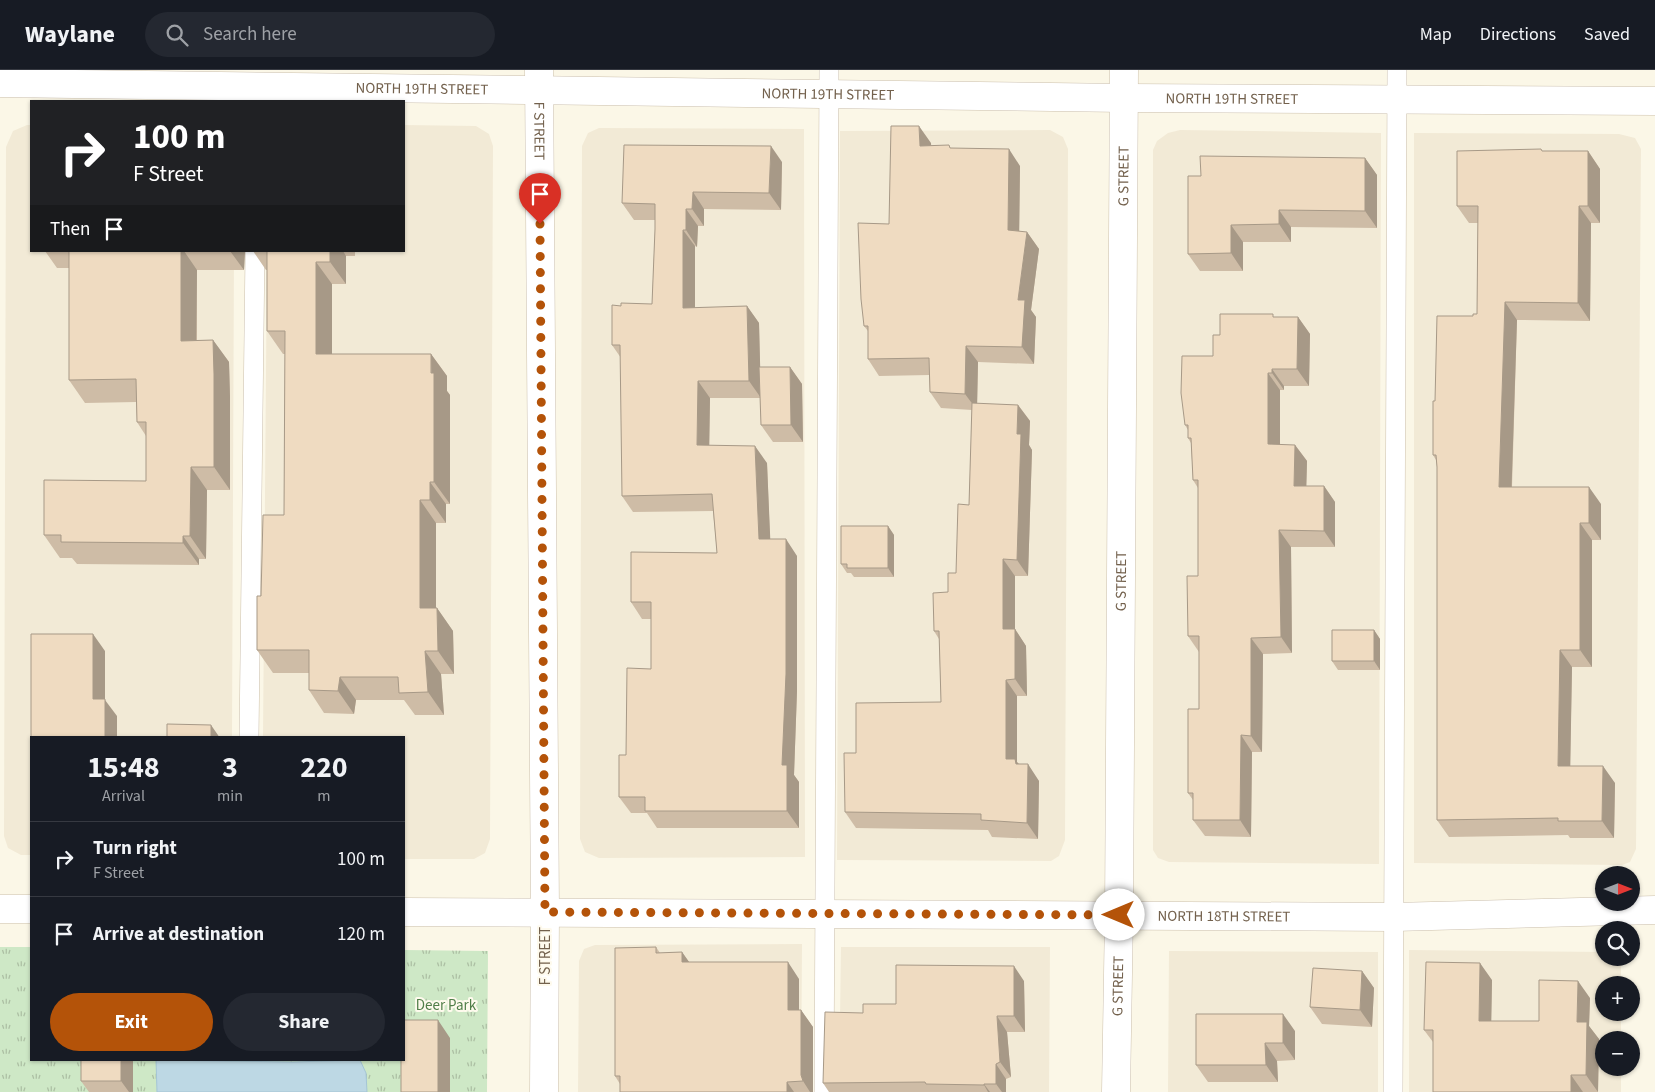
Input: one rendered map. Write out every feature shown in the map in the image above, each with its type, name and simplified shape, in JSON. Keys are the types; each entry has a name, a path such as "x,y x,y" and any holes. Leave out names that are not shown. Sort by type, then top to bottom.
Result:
{"street":[{"name":"G STREET","path":"1116,1092 1119,915 1124,70"},
{"name":"NORTH 19TH STREET","path":"0,83 257,93 538,80 829,82 1124,98 1655,101"},
{"name":"F STREET","path":"538,80 545,912 544,1092"},
{"path":"0,909 30,909"},
{"name":"NORTH 18TH STREET","path":"405,912 1394,917 1655,910"}],"lane":[{"path":"1393,1092 1397,70"},
{"path":"824,1092 829,82"},
{"path":"249,736 255,252"}],"shaded area":[{"path":"30,125 30,252 234,252 232,736 30,736 30,855 21,855 8,848 4,836 6,147 13,131"},
{"path":"405,125 476,126 489,134 493,146 490,839 485,853 474,859 405,859 405,736 263,736 267,252 405,252"},
{"path":"599,128 804,129 805,857 599,858 585,852 580,839 582,146 588,133"},
{"path":"1050,130 1063,137 1068,149 1065,840 1059,856 1051,861 837,860 840,131"},
{"path":"1180,130 1381,133 1379,864 1169,862 1158,858 1153,850 1153,150 1157,141 1168,133"},
{"path":"1414,133 1619,134 1635,138 1641,149 1636,849 1630,862 1622,865 1414,863"},
{"path":"802,944 801,1092 578,1092 579,961 584,949 595,945"},
{"path":"841,947 1050,947 1049,1092 839,1092"},
{"path":"1409,950 1595,952 1595,966 1621,966 1621,976 1595,976 1595,1021 1621,1021 1621,1031 1595,1031 1595,1076 1621,1076 1621,1092 1409,1092"},
{"path":"1169,951 1378,952 1378,1092 1168,1092"}],"green space":[{"name":"Deer Park","path":"0,947 30,947 30,1061 405,1061 405,950 488,951 487,1092 0,1092"}],"water":[{"path":"156,1061 360,1061 366,1073 367,1092 157,1092"}],"building":[{"path":"891,126 919,126 920,146 949,145 950,148 1009,149 1008,230 1027,232 1018,300 1025,300 1022,347 966,346 965,394 930,392 929,358 868,359 868,326 864,326 861,299 858,223 889,224"},
{"path":"624,145 771,146 769,193 693,192 692,209 686,209 686,230 683,230 683,308 747,306 749,381 698,381 697,445 755,446 759,539 786,539 786,674 782,765 787,765 787,811 645,811 645,797 619,797 619,755 626,755 627,668 651,669 651,602 631,602 631,552 717,553 712,494 622,496 620,345 612,345 612,305 621,306 621,303 652,304 655,229 655,204 622,203"},
{"path":"1541,149 1542,151 1588,151 1588,206 1579,206 1578,303 1505,302 1499,487 1589,487 1589,523 1580,523 1580,650 1560,650 1558,766 1603,766 1602,821 1558,821 1558,818 1437,820 1437,467 1436,455 1433,455 1433,401 1435,401 1437,316 1473,316 1473,314 1477,314 1478,206 1457,206 1457,151"},
{"path":"1200,156 1365,158 1365,211 1279,210 1279,224 1231,225 1231,253 1188,254 1188,176 1201,176"},
{"path":"69,252 181,252 181,341 213,340 214,374 214,467 191,467 190,536 183,536 183,543 61,542 61,535 44,535 44,480 146,481 146,422 137,422 136,379 69,380"},
{"path":"267,252 330,252 330,262 316,262 316,354 431,354 431,373 434,373 434,482 430,482 430,500 420,500 420,608 437,608 438,651 425,651 428,692 399,693 398,677 340,677 338,691 309,690 309,650 257,650 257,596 261,596 263,515 284,515 285,331 267,331"},
{"path":"1220,314 1273,314 1273,317 1298,317 1297,369 1272,369 1272,373 1268,373 1268,444 1295,445 1294,486 1324,486 1324,531 1279,530 1281,637 1251,638 1251,736 1241,735 1240,820 1193,820 1193,793 1188,793 1188,709 1199,709 1199,636 1188,636 1187,576 1198,576 1198,480 1193,480 1191,438 1188,438 1188,425 1185,425 1181,393 1182,356 1213,356 1213,335 1220,335"},
{"path":"759,367 790,367 791,425 761,425"},
{"path":"972,403 1018,405 1017,434 1021,434 1017,560 1003,559 1003,629 1015,629 1015,679 1006,680 1006,759 1015,759 1016,764 1028,764 1027,823 981,820 981,814 845,812 844,753 856,753 856,703 941,702 939,631 934,631 933,593 948,592 948,573 956,573 958,504 969,505"},
{"path":"841,526 888,526 888,568 847,568 847,564 841,564"},
{"path":"1332,630 1374,630 1374,661 1332,661"},
{"path":"31,634 93,634 93,699 105,699 105,736 31,736"},
{"path":"167,724 211,725 211,736 167,736"},
{"path":"656,947 656,953 682,952 682,962 788,962 788,1010 801,1010 801,1075 803,1081 787,1082 787,1092 620,1092 620,1076 615,1076 615,948"},
{"path":"1426,962 1480,963 1479,1021 1539,1021 1539,980 1578,981 1577,1022 1587,1022 1586,1075 1571,1075 1571,1092 1433,1092 1433,1030 1424,1030"},
{"path":"896,965 1014,966 1014,1016 997,1016 1000,1062 996,1064 996,1084 926,1084 925,1082 823,1083 825,1012 863,1013 863,1004 896,1004"},
{"path":"1313,968 1362,971 1360,1010 1310,1007"},
{"path":"1196,1014 1283,1014 1283,1043 1265,1043 1266,1065 1196,1065"},
{"path":"405,1020 438,1020 438,1092 401,1092 401,1061 405,1061"},
{"path":"81,1061 121,1061 121,1081 81,1081"}],"route":[{"path":"540,224 545,912 1119,915"}]}
